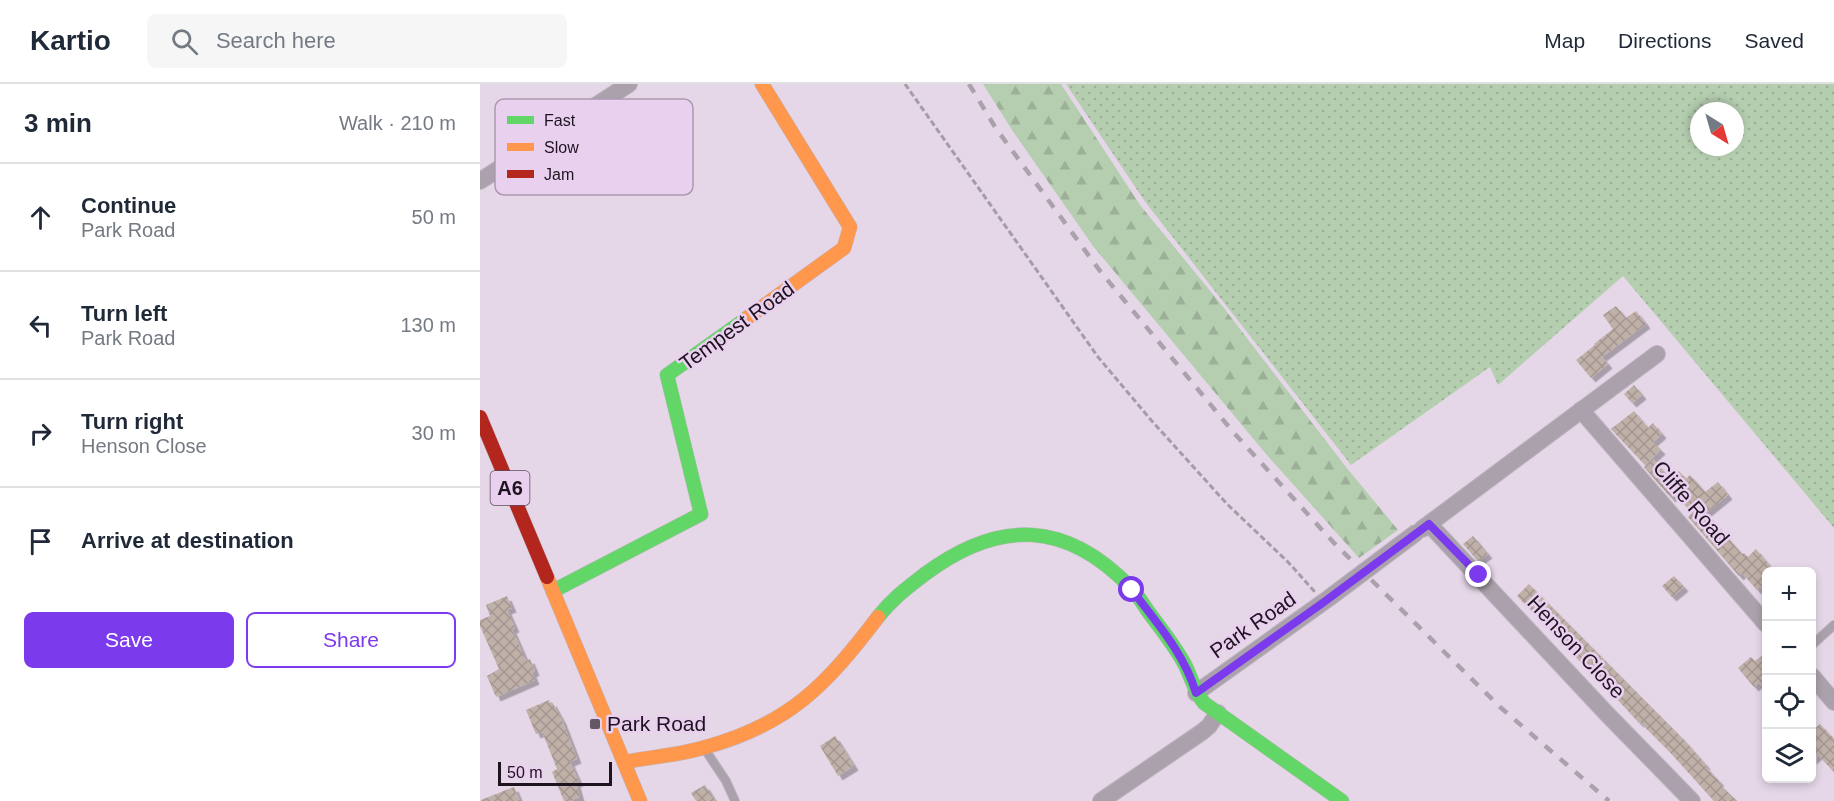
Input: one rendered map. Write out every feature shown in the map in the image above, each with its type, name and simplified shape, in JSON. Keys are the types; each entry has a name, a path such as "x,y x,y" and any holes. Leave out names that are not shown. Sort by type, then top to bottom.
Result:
{"main road":[{"name":"Tempest Road","path":"553,591 701,514 668,375 844,248 850,227 762,84"},
{"name":"A6","path":"480,417 640,801"},
{"name":"Park Road","path":"624,762 704,748 745,735 782,716 813,693 847,658 891,600 939,564 986,540 1018,534 1049,536 1073,545 1098,559 1132,590 1178,652 1191,676 1196,693"},
{"path":"1196,693 1204,703 1342,801"}],"street":[{"path":"606,99 629,84"},
{"path":"480,181 495,171"},
{"name":"Park Road","path":"1196,693 1326,600 1656,354"},
{"name":"Cliffe Road","path":"1581,410 1764,621"},
{"name":"Henson Close","path":"1423,528 1479,575 1607,714 1692,801"},
{"path":"1816,681 1834,702"},
{"path":"1101,801 1202,732 1218,712"}],"lane":[{"path":"1816,641 1834,625"},
{"path":"704,748 726,781 735,801"}],"path":[{"path":"905,84 1098,357 1219,495 1326,600"}],"green space":[{"path":"983,84 1061,84 1140,205 1398,530 1359,558 1266,454 1093,246 1012,130"},
{"path":"1066,84 1834,84 1834,528 1623,276 1498,385 1490,367 1351,465 1146,203"}],"building":[{"path":"1616,306 1626,318 1636,311 1646,324 1602,357 1608,364 1591,378 1576,360 1613,329 1603,315"},
{"path":"1634,385 1642,395 1632,403 1624,394"},
{"path":"1634,411 1648,428 1653,423 1662,434 1653,442 1661,450 1645,465 1611,429"},
{"path":"1653,459 1670,479 1679,471 1686,479 1690,475 1705,492 1718,482 1728,495 1706,513 1742,554 1748,557 1756,549 1771,567 1762,567 1762,589 1760,587 1757,590 1742,573 1739,576 1688,517 1692,513 1675,494 1671,498 1644,467"},
{"path":"1473,536 1488,554 1478,561 1463,544"},
{"path":"1674,576 1684,587 1672,597 1662,586"},
{"path":"1529,584 1685,741 1720,782 1718,783 1737,801 1714,801 1667,749 1517,596"},
{"path":"507,596 512,608 507,610 515,628 512,629 526,661 530,659 535,671 532,673 535,680 496,697 487,676 499,669 480,626 480,620 490,616 486,605"},
{"path":"1762,656 1762,686 1759,683 1754,687 1738,668 1751,657 1755,661"},
{"path":"549,700 562,720 577,759 570,762 579,782 576,783 580,797 570,801 564,801 552,772 557,769 543,734 542,732 536,734 526,710"},
{"path":"1820,724 1834,739 1834,772 1818,755 1816,757 1816,728"},
{"path":"835,736 854,766 838,776 820,746"},
{"path":"705,785 715,801 696,801 691,793"},
{"path":"514,787 520,801 481,801 481,800"}],"railway":[{"path":"969,84 995,127 1100,271 1234,433 1334,543 1500,707 1609,801"}],"traffic: fast":[{"path":"553,591 701,514 667,375 747,318"},
{"path":"878,617 895,599 925,574 952,556 979,543 1006,536 1031,535 1057,539 1082,549 1107,566 1134,591 1180,656 1204,703 1342,801"}],"traffic: slow":[{"path":"747,318 844,248 850,227 762,84"},
{"path":"547,577 640,801"},
{"path":"624,762 706,747 735,738 784,713 823,682 878,617"}],"traffic: jam":[{"path":"480,417 547,577"}],"place":[{"name":"Park Road","path":"595,724"}],"route":[{"path":"1132,590 1178,652 1191,676 1196,693 1429,524 1479,575"}]}
